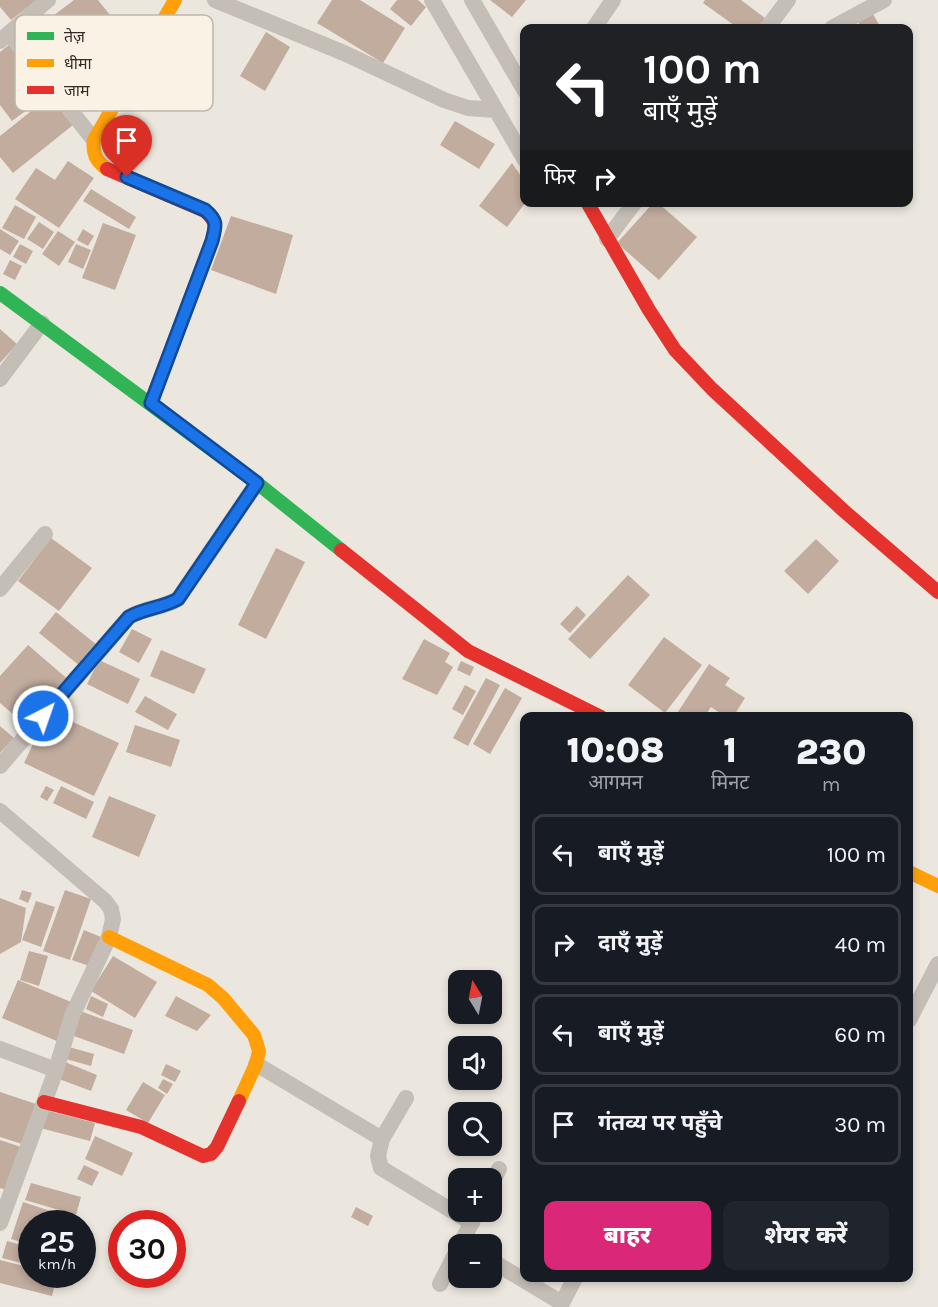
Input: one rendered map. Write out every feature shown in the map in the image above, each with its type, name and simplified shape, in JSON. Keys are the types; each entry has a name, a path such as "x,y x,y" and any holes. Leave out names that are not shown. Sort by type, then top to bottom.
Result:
{"street":[{"path":"31,15 48,0"},
{"path":"167,15 176,0"},
{"path":"215,0 344,53 444,100 468,108 495,110"},
{"path":"432,0 520,152"},
{"path":"472,0 520,82"},
{"path":"597,24 613,0"},
{"path":"770,24 788,0"},
{"path":"839,24 884,0"},
{"path":"5,37 15,49"},
{"path":"69,111 94,140"},
{"path":"111,111 94,140 92,151 97,162 107,169 205,210 213,217 216,226 151,403"},
{"path":"590,207 649,310 675,350 844,511 938,592"},
{"path":"607,239 631,207"},
{"path":"0,293 257,483 468,651 591,712"},
{"path":"0,379 42,323"},
{"path":"0,766 129,617 137,612 167,605 178,599 257,483"},
{"path":"0,590 45,534"},
{"path":"0,811 105,901 111,909 113,919 110,938 72,1016 56,1070 5,1198 0,1224"},
{"path":"913,874 938,886"},
{"path":"44,1102 141,1127 203,1156 211,1154 218,1147 256,1064 259,1051 254,1035 223,998 208,985 110,938"},
{"path":"913,1012 938,964"},
{"path":"0,1048 56,1070"},
{"path":"256,1064 382,1139"},
{"path":"406,1098 382,1139 378,1156 381,1168 448,1203"},
{"path":"502,1267 520,1279"},
{"path":"440,1284 448,1269"},
{"path":"525,1282 561,1305 573,1282"}],"building":[{"path":"0,0 37,0 11,20 0,7"},
{"path":"74,0 98,0 110,15 54,15"},
{"path":"332,0 360,0 405,28 383,63 317,23"},
{"path":"397,0 418,0 426,7 411,26 390,9"},
{"path":"490,0 526,0 512,17"},
{"path":"705,0 741,0 769,21 767,24 732,24 703,3"},
{"path":"873,14 879,24 859,24 858,22"},
{"path":"266,32 290,47 265,91 240,76"},
{"path":"9,45 15,53 15,111 25,111 12,121 0,105 0,52"},
{"path":"31,111 62,111 73,125 13,173 0,157 0,136"},
{"path":"455,121 495,144 479,169 440,145"},
{"path":"68,161 94,178 59,228 15,199 36,168 55,180"},
{"path":"512,163 520,175 520,207 522,207 507,227 479,206"},
{"path":"91,189 136,217 129,229 83,201"},
{"path":"15,205 36,217 24,239 2,228"},
{"path":"649,207 663,207 697,237 659,280 617,243"},
{"path":"231,216 293,235 276,294 211,270"},
{"path":"39,222 54,232 43,249 27,239"},
{"path":"103,223 136,235 115,290 82,278"},
{"path":"0,229 19,241 10,255 0,249"},
{"path":"83,229 94,236 88,246 77,240"},
{"path":"58,231 75,242 59,266 42,254"},
{"path":"20,244 33,251 26,264 13,257"},
{"path":"76,244 91,250 83,269 68,262"},
{"path":"10,260 22,266 15,280 3,274"},
{"path":"0,329 17,344 0,363"},
{"path":"51,538 92,568 59,611 18,581"},
{"path":"816,539 839,561 808,594 784,571"},
{"path":"276,548 305,562 266,639 238,625"},
{"path":"628,575 650,595 590,659 568,639"},
{"path":"577,606 586,615 570,633 560,624"},
{"path":"56,612 97,645 80,666 39,633"},
{"path":"132,629 152,639 139,663 119,652"},
{"path":"664,637 702,665 666,712 628,685"},
{"path":"424,639 450,653 445,662 453,667 437,695 402,679"},
{"path":"28,645 70,681 29,728 0,703 0,676"},
{"path":"161,650 206,669 194,694 150,676"},
{"path":"99,660 140,679 128,704 87,684"},
{"path":"461,661 474,667 470,676 457,670"},
{"path":"709,664 730,678 725,685 745,698 736,712 718,712 711,707 708,712 678,712"},
{"path":"486,678 500,685 468,746 453,738"},
{"path":"465,685 476,691 463,715 452,709"},
{"path":"505,688 522,698 490,754 473,744"},
{"path":"145,696 177,714 168,730 135,712"},
{"path":"49,711 119,743 94,796 24,763"},
{"path":"135,725 180,740 171,767 126,752"},
{"path":"0,726 14,738 0,753"},
{"path":"46,786 54,790 47,801 40,797"},
{"path":"61,786 94,802 86,819 53,803"},
{"path":"109,796 156,815 139,857 92,837"},
{"path":"22,890 32,893 28,903 19,899"},
{"path":"65,890 91,899 70,960 43,951"},
{"path":"0,898 26,908 21,942 0,954"},
{"path":"36,901 55,907 41,947 22,940"},
{"path":"84,930 101,937 89,966 72,960"},
{"path":"29,951 48,956 39,986 20,980"},
{"path":"113,956 157,982 135,1018 91,991"},
{"path":"18,980 76,1004 59,1042 2,1018"},
{"path":"91,996 108,1004 103,1017 86,1009"},
{"path":"176,996 211,1015 197,1031 165,1016"},
{"path":"80,1011 133,1030 124,1054 71,1035"},
{"path":"69,1047 94,1054 91,1066 66,1059"},
{"path":"65,1062 97,1075 91,1091 59,1079"},
{"path":"166,1064 181,1071 175,1082 161,1075"},
{"path":"163,1079 173,1084 167,1094 158,1088"},
{"path":"143,1082 165,1095 148,1123 126,1110"},
{"path":"0,1092 39,1105 25,1145 0,1137"},
{"path":"45,1110 95,1123 90,1141 40,1128"},
{"path":"95,1136 133,1153 122,1176 85,1159"},
{"path":"0,1140 21,1147 7,1190 0,1188"},
{"path":"84,1165 99,1172 92,1186 77,1179"},
{"path":"31,1183 81,1197 77,1210 59,1210 25,1200"},
{"path":"23,1202 47,1210 20,1210"},
{"path":"356,1207 373,1216 368,1226 351,1217"},
{"path":"18,1217 18,1241 11,1239"},
{"path":"7,1241 18,1244 18,1262 2,1258"},
{"path":"0,1260 18,1264 18,1288 0,1283"},
{"path":"20,1288 54,1288 52,1296"}],"traffic: fast":[{"path":"0,293 257,483 341,550"}],"traffic: slow":[{"path":"166,15 175,0"},
{"path":"107,169 96,157 94,140 111,111"},
{"path":"913,874 938,886"},
{"path":"109,937 208,985 223,998 254,1035 259,1051 256,1064 239,1101"}],"traffic: jam":[{"path":"107,169 205,211 214,224 212,241 151,403"},
{"path":"590,207 649,310 675,350 712,389 844,511 938,592"},
{"path":"341,550 468,651 591,712"},
{"path":"44,1102 141,1127 203,1156 211,1154 217,1147 239,1101"}],"route":[{"path":"43,716 129,617 137,612 167,605 178,599 257,483 151,403 216,226 213,217 205,210 127,177"}]}
